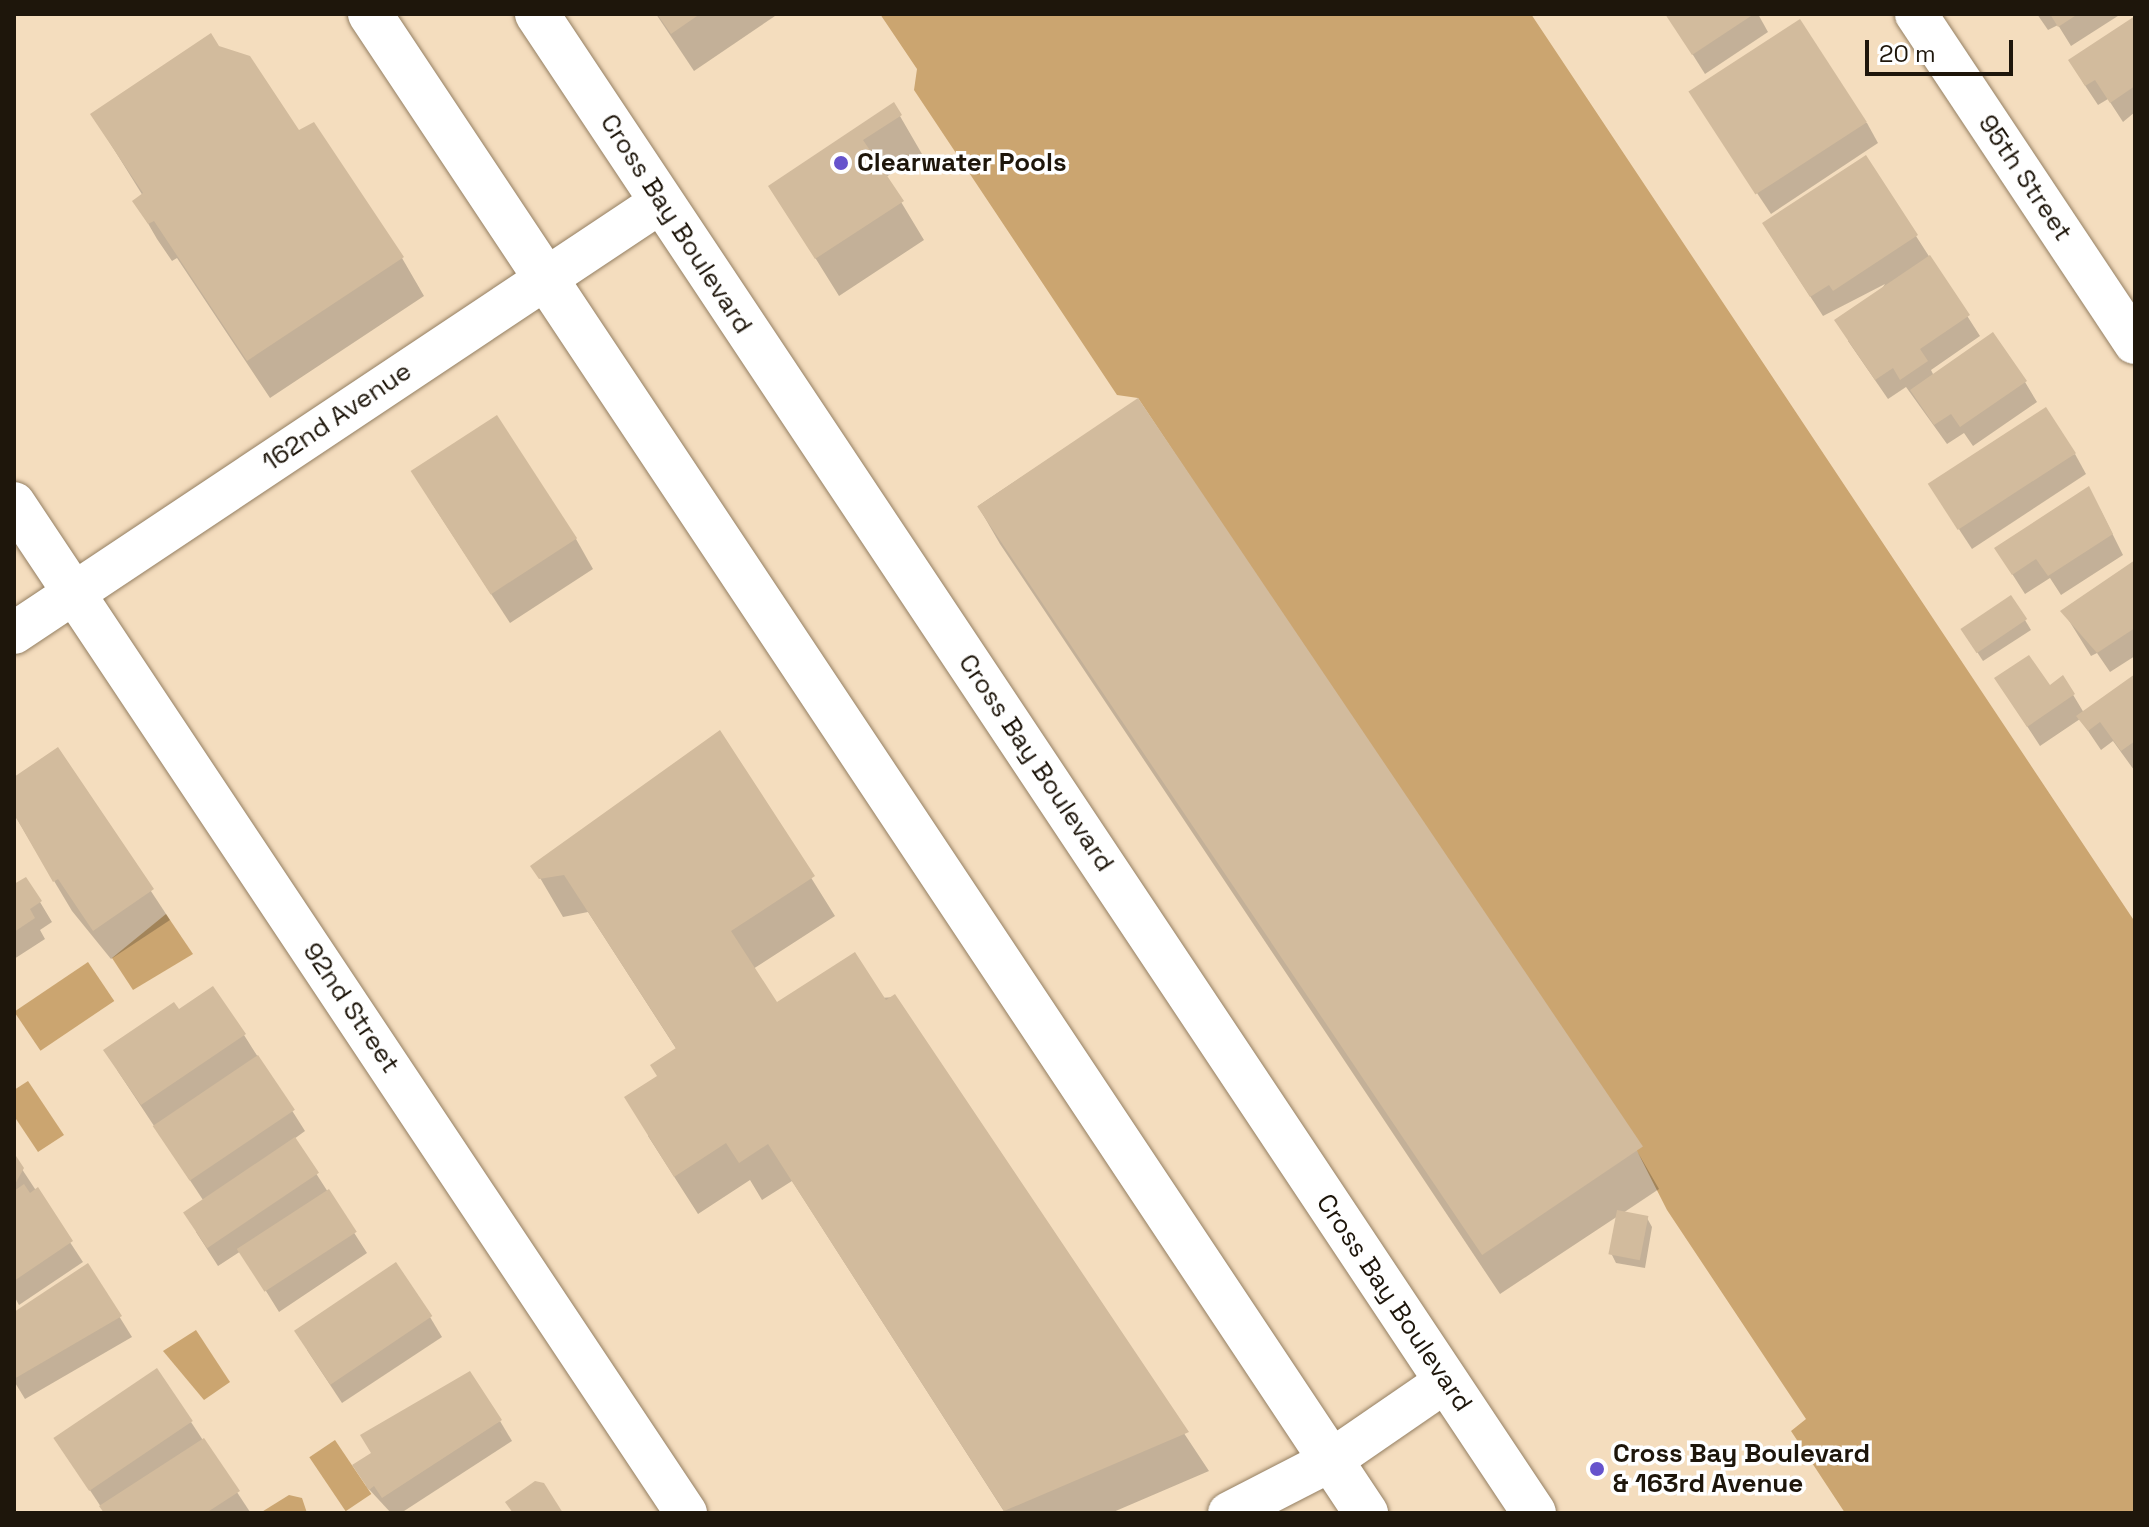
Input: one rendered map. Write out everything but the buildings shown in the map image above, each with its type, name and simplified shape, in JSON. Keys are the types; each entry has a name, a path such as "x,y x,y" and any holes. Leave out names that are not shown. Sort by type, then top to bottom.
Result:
{"main road":[{"path":"370,14 1366,1513"},
{"name":"Cross Bay Boulevard","path":"537,14 1534,1513"}],"street":[{"name":"95th Street","path":"1916,14 2135,343"},
{"name":"162nd Avenue","path":"14,633 661,202"},
{"name":"92nd Street","path":"14,503 686,1513"},
{"path":"1229,1513 1330,1461 1445,1382"}],"shaded area":[{"path":"880,14 1531,14 2135,922 2135,1513 1845,1513 1791,1431 1806,1419 1667,1210 1635,1147 1138,398 1117,395 914,90 917,69"},
{"path":"166,914 193,954 133,990 112,958"},
{"path":"88,962 114,1001 40,1051 14,1012"},
{"path":"28,1081 64,1135 38,1152 14,1116 14,1090"},
{"path":"196,1330 230,1382 204,1400 163,1351"},
{"path":"335,1440 371,1494 346,1511 309,1457"},
{"path":"289,1495 302,1498 307,1513 260,1513"}],"place":[{"name":"Clearwater Pools","path":"841,163"},
{"name":"Cross Bay Boulevard & 163rd Avenue","path":"1597,1469"}]}
